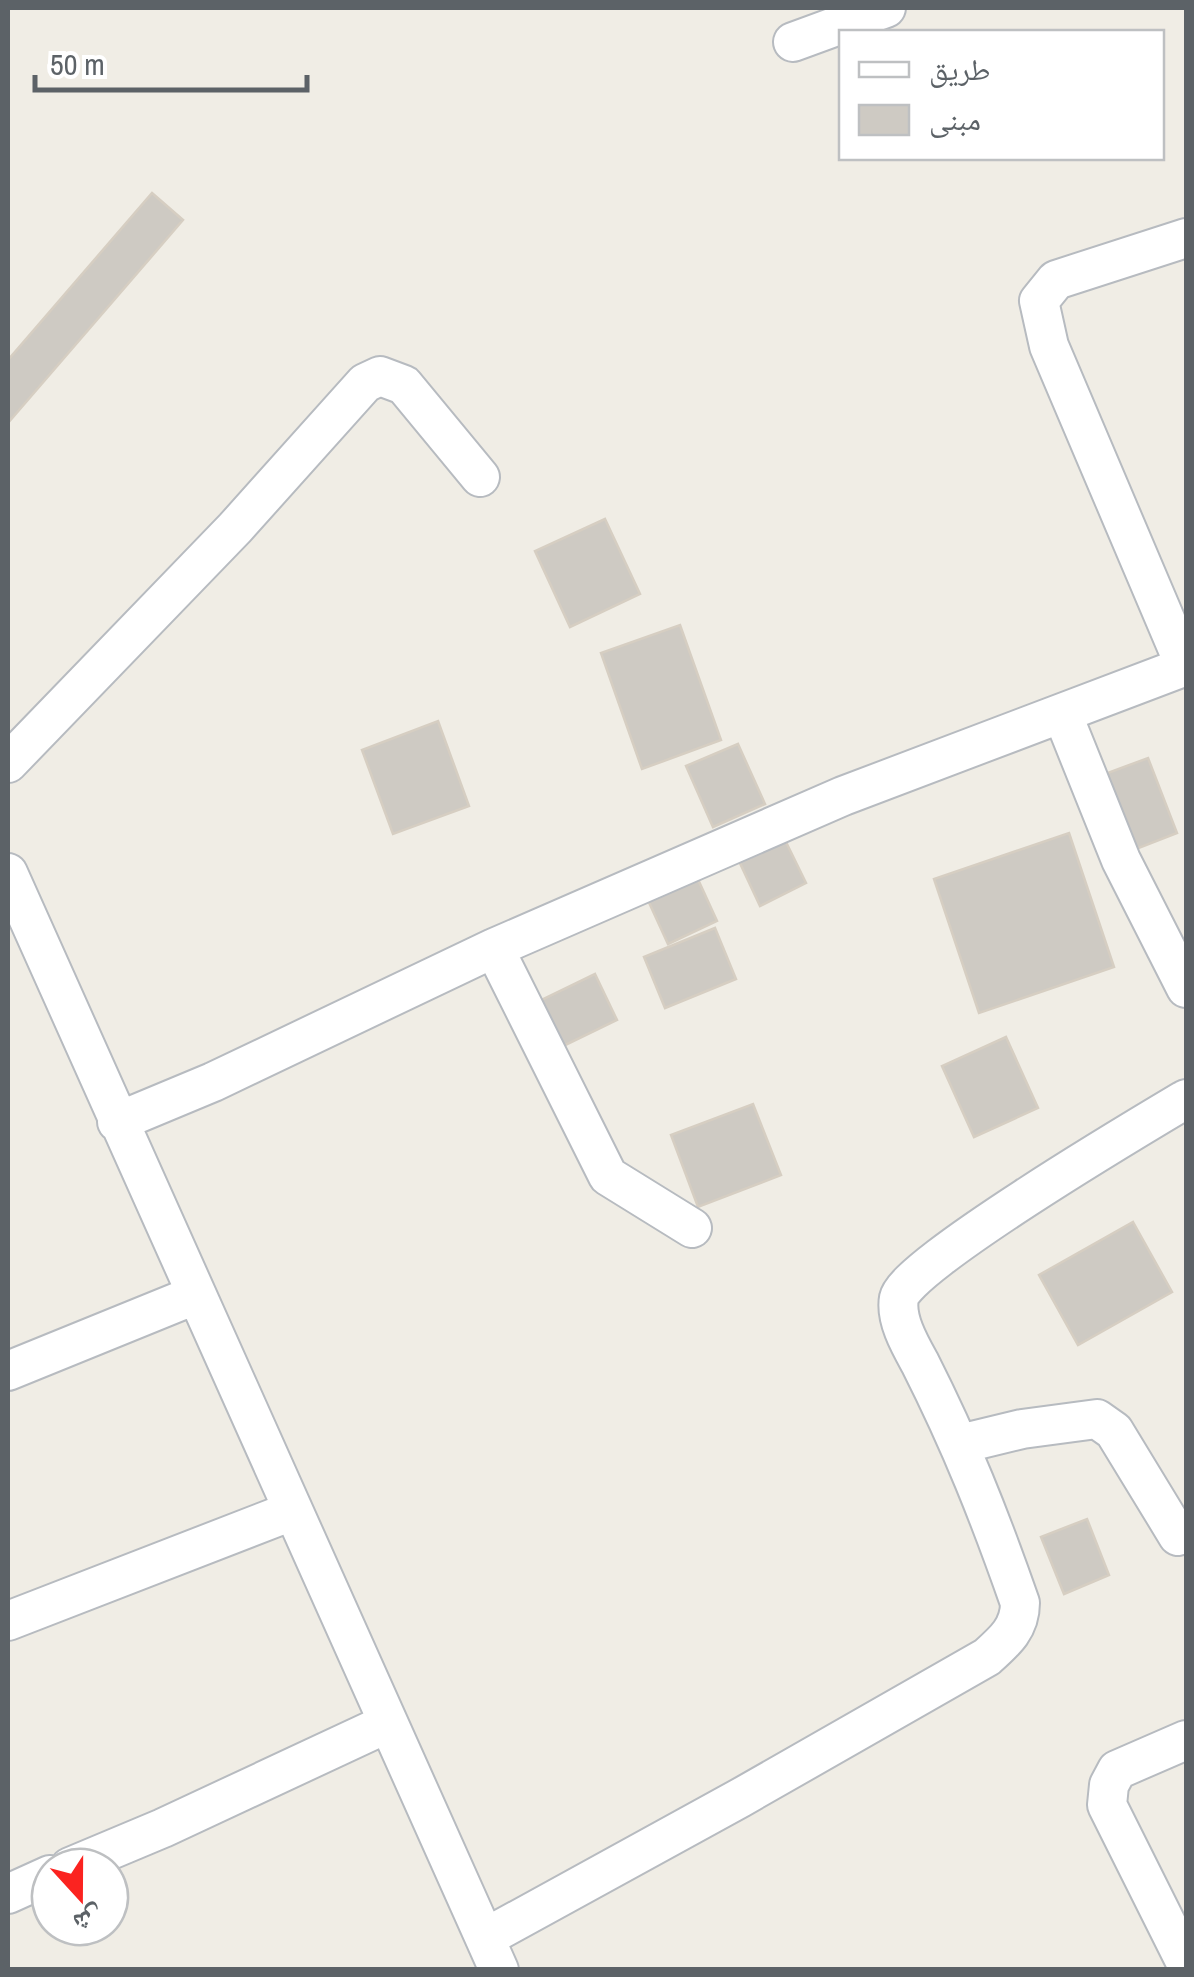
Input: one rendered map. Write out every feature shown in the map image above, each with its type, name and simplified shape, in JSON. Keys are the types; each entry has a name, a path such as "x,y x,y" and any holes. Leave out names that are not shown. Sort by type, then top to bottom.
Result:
{"street":[{"path":"793,42 886,8"},
{"path":"117,1122 213,1082 494,948 844,796 1186,666 1049,346 1038,301 1056,280 1186,238"},
{"path":"8,763 235,528 365,383 380,376 404,384 480,477"},
{"path":"1062,713 1121,860 1186,988"},
{"path":"8,873 492,1954 987,1657 1010,1637 1020,1616 1020,1602 984,1500 910,1344 898,1311 900,1294 917,1274 987,1225 1186,1099"},
{"path":"494,948 608,1176 692,1228"},
{"path":"8,1370 195,1295"},
{"path":"960,1444 1022,1429 1097,1419 1114,1431 1178,1536"},
{"path":"8,1621 292,1511"},
{"path":"118,1847 388,1723"},
{"path":"1185,1955 1107,1805 1117,1770 1186,1740"}],"building":[{"path":"152,193 183,220 8,423 8,360"},
{"path":"605,519 640,594 570,627 535,551"},
{"path":"680,625 721,740 642,769 601,653"},
{"path":"438,721 469,806 393,834 362,750"},
{"path":"738,744 765,804 713,827 686,766"},
{"path":"1148,758 1177,833 1126,853 1097,777"},
{"path":"1069,833 1114,967 979,1013 934,879"},
{"path":"785,840 806,883 760,906 739,861"},
{"path":"696,875 717,921 668,944 647,898"},
{"path":"715,928 736,979 665,1008 644,957"},
{"path":"595,974 617,1020 555,1050 533,1004"},
{"path":"1006,1037 1038,1108 974,1137 942,1066"},
{"path":"753,1104 781,1175 698,1207 671,1135"},
{"path":"1133,1222 1172,1292 1078,1345 1039,1275"},
{"path":"1087,1519 1109,1575 1064,1594 1041,1537"}]}
